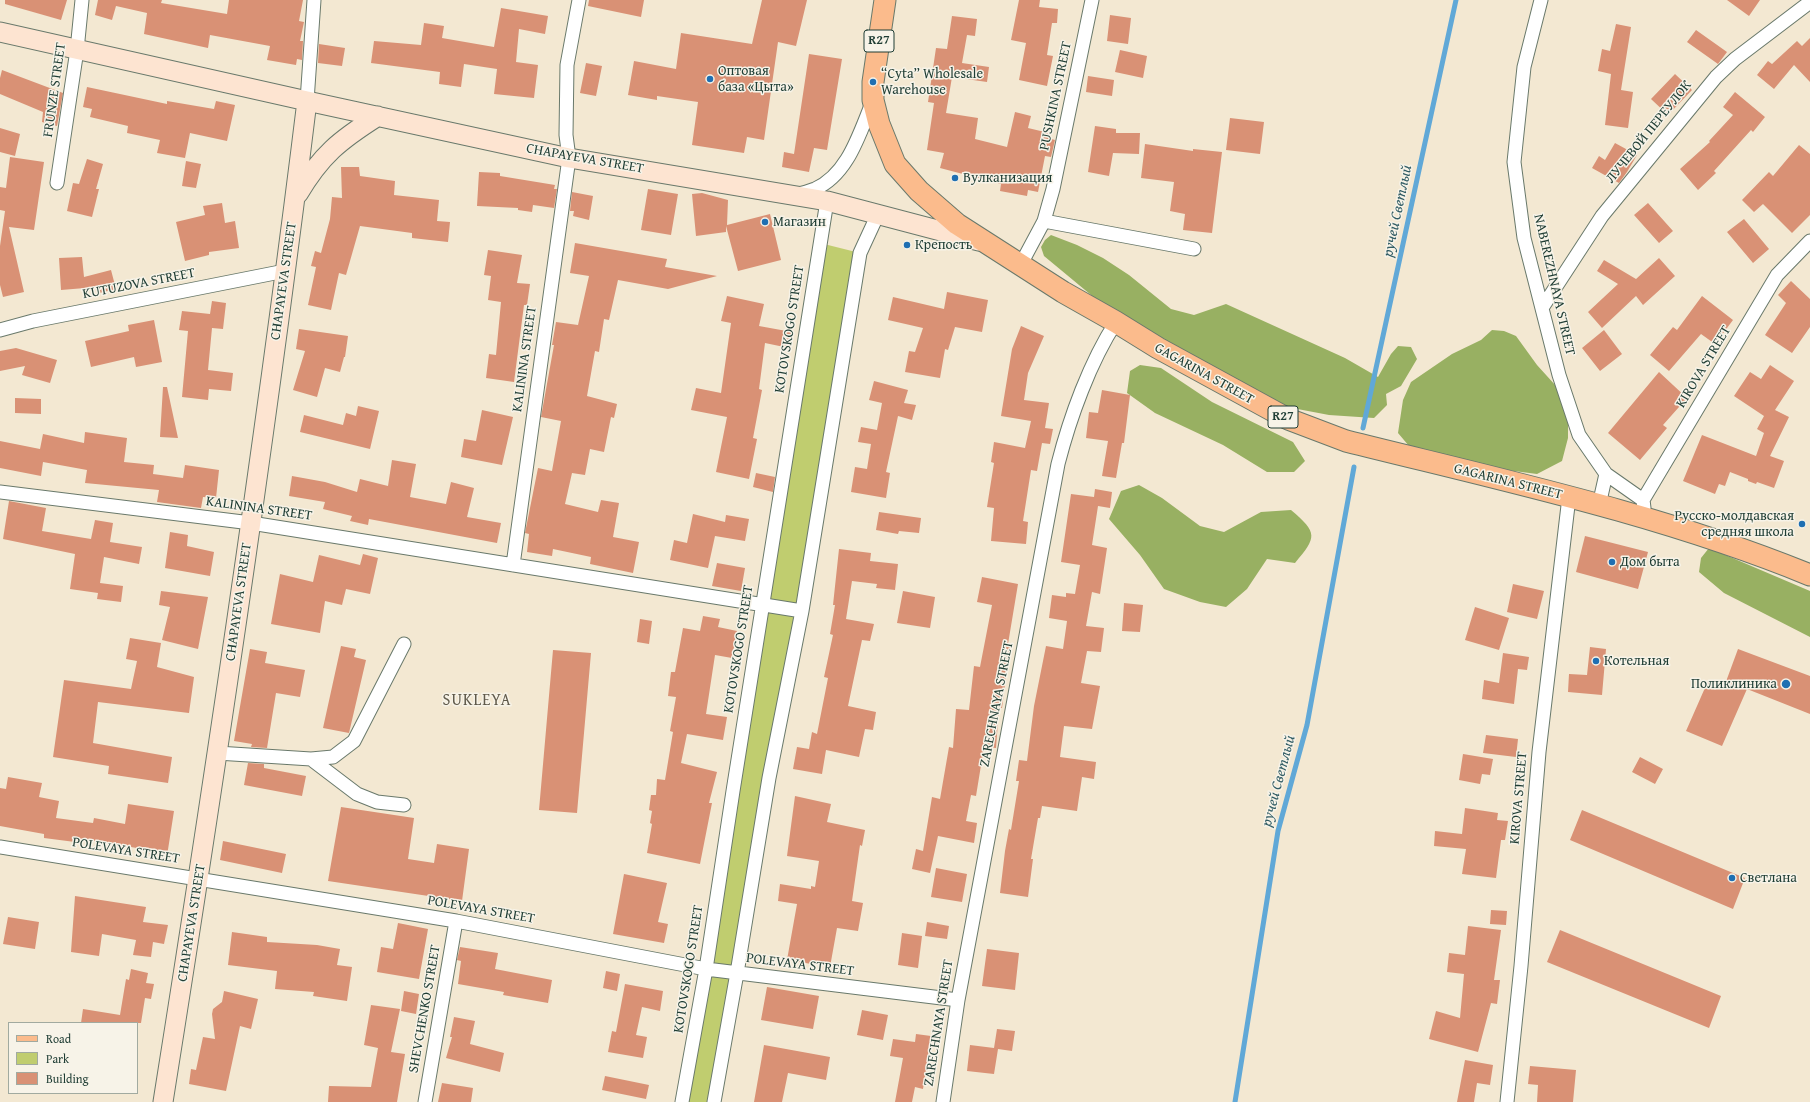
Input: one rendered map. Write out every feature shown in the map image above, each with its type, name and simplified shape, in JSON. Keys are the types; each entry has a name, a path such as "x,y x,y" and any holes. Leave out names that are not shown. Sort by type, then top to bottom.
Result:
{"main road":[{"name":"GAGARINA STREET","path":"885,0 873,82 873,100 884,139 895,164 907,179 927,199 957,224 1063,292 1248,399 1312,430 1346,441 1599,505 1644,509 1726,543 1810,575"}],"street":[{"name":"FRUNZE STREET","path":"57,184 77,50 82,0"},
{"path":"307,102 314,0"},
{"name":"KALININA STREET","path":"513,565 569,158 566,135 567,65 579,0"},
{"name":"PUSHKINA STREET","path":"1021,264 1044,221 1053,189 1092,0"},
{"name":"NABEREZHNAYA STREET","path":"1541,0 1524,67 1514,162 1524,238 1559,375 1579,435 1606,474 1644,509"},
{"name":"ЛУЧЕВОЙ ПЕРЕУЛОК","path":"1542,308 1602,216 1716,77 1735,59 1810,2"},
{"name":"CHAPAYEVA STREET","path":"0,32 307,102 569,158 796,195 834,203 990,244"},
{"path":"796,195 816,189 837,172 847,159 873,100"},
{"name":"CHAPAYEVA STREET","path":"163,1102 199,878 251,523 307,102"},
{"path":"295,198 311,172 336,144 378,116"},
{"name":"KOTOVSKOGO STREET","path":"682,1102 706,969 762,606 834,203"},
{"path":"714,1102 737,974 769,778 802,611 860,253 878,214"},
{"path":"1044,221 1194,249"},
{"name":"KIROVA STREET","path":"1644,509 1777,275 1810,241"},
{"name":"KUTUZOVA STREET","path":"0,330 33,321 285,271"},
{"name":"ZARECHNAYA STREET","path":"943,1102 958,1000 1058,464 1067,431 1080,397 1108,334 1116,322"},
{"path":"1599,505 1606,474"},
{"name":"KALININA STREET","path":"0,492 251,523 762,606 802,611"},
{"name":"KIROVA STREET","path":"1507,1102 1521,966 1539,752 1569,497"},
{"path":"217,753 311,759 333,757 354,741 404,644"},
{"path":"311,759 357,794 376,802 404,805"},
{"name":"POLEVAYA STREET","path":"0,847 199,878 456,921 737,974 958,1000"},
{"name":"SHEVCHENKO STREET","path":"424,1102 456,921"}],"green space":[{"path":"1051,235 1077,245 1103,258 1129,275 1171,309 1194,315 1226,304 1345,358 1378,377 1391,354 1398,346 1411,347 1417,359 1401,386 1386,394 1387,405 1374,418 1329,415 1287,407 1114,314 1044,256 1041,247 1045,240"},
{"path":"820,243 860,253 714,1102 682,1102"},
{"path":"1492,330 1504,331 1516,336 1537,365 1556,386 1568,416 1568,438 1562,461 1537,474 1476,466 1409,446 1398,433 1403,400 1411,382 1452,354 1481,340"},
{"path":"1140,365 1161,368 1212,402 1293,442 1305,461 1294,472 1267,472 1223,445 1155,413 1127,393 1130,371"},
{"path":"1139,485 1162,498 1200,526 1224,532 1261,512 1291,510 1306,524 1310,530 1311,541 1295,563 1267,559 1247,589 1226,607 1200,602 1164,589 1140,555 1109,519 1121,491"},
{"path":"1709,548 1810,591 1810,637 1724,593 1699,572 1701,558"}],"building":[{"path":"5,0 67,0 61,20 5,4"},
{"path":"98,0 162,0 161,3 227,14 229,0 303,0 299,21 304,22 300,41 303,41 302,60 297,59 296,65 267,60 270,46 210,35 208,48 144,34 147,13 116,6 112,20 95,15"},
{"path":"589,0 644,0 641,17 588,6"},
{"path":"762,0 807,0 796,46 778,42 764,140 747,137 744,153 692,145 698,102 657,96 657,100 628,95 634,61 676,69 681,33 752,44"},
{"path":"1019,0 1040,0 1039,7 1058,9 1057,23 1052,23 1047,55 1053,56 1047,86 1019,80 1026,43 1011,40"},
{"path":"1727,0 1760,0 1749,16"},
{"path":"501,8 548,16 545,34 519,29 516,62 538,65 534,98 494,94 497,69 464,64 461,87 439,84 440,72 371,63 374,41 421,45 424,23 444,26 442,38 494,47"},
{"path":"1110,15 1131,18 1128,44 1107,41"},
{"path":"952,16 977,19 975,36 967,35 962,63 989,67 987,82 952,77 946,113 978,118 975,139 1007,147 1015,112 1031,116 1028,128 1049,133 1048,138 1055,140 1051,157 1045,156 1038,192 1028,190 1027,196 1000,191 1001,184 940,168 944,153 927,150 934,103 928,102 936,48 947,49"},
{"path":"1616,24 1631,27 1621,90 1633,92 1628,128 1605,125 1611,74 1598,71 1602,49 1610,51"},
{"path":"1696,30 1727,52 1718,64 1687,42"},
{"path":"1810,38 1810,82 1794,65 1774,89 1757,75 1768,61 1772,64 1797,41 1802,46"},
{"path":"319,44 345,48 342,66 318,63"},
{"path":"1120,50 1147,56 1143,78 1115,72"},
{"path":"809,54 842,59 827,150 814,148 809,172 782,167 784,152 794,154"},
{"path":"586,63 602,66 596,96 580,93"},
{"path":"2,70 63,93 57,126 42,122 43,112 0,94 0,78"},
{"path":"1675,74 1692,90 1668,115 1651,99"},
{"path":"1088,76 1114,80 1112,96 1086,92"},
{"path":"87,87 167,104 167,101 214,109 216,101 235,105 227,141 190,133 185,158 157,153 160,140 127,133 128,126 90,117 92,109 83,107"},
{"path":"1735,92 1765,117 1753,132 1751,130 1714,171 1716,173 1698,190 1680,169 1710,142 1709,141 1733,115 1723,107"},
{"path":"1230,118 1264,122 1260,154 1226,150"},
{"path":"1095,126 1116,129 1116,133 1140,133 1139,154 1113,153 1109,176 1088,172"},
{"path":"0,128 20,134 15,156 0,152"},
{"path":"1615,143 1637,155 1619,183 1592,168 1599,156 1605,160"},
{"path":"1145,144 1193,151 1193,149 1222,152 1212,233 1183,230 1185,214 1170,211 1174,182 1141,178"},
{"path":"1799,145 1810,154 1810,215 1792,233 1763,204 1754,212 1742,200 1769,172 1773,176"},
{"path":"10,157 44,162 34,230 9,227 24,292 3,297 0,285 0,246 5,211 0,210 0,187 6,188"},
{"path":"87,159 103,164 96,189 99,189 92,217 67,211 73,183 79,184"},
{"path":"186,161 201,164 196,188 182,186"},
{"path":"341,167 359,167 360,176 395,181 394,195 439,200 437,221 450,222 448,242 412,238 412,233 360,226 346,275 339,273 331,310 308,305 316,267 311,266 315,251 321,253 330,219 332,197 342,198"},
{"path":"479,172 500,173 500,176 555,185 554,189 557,189 554,208 533,205 532,212 518,210 518,208 477,206"},
{"path":"648,189 678,194 671,235 641,230"},
{"path":"572,192 593,196 589,220 573,216 574,211 570,211"},
{"path":"702,193 728,200 727,225 770,214 781,260 738,271 726,226 726,232 696,236 692,194"},
{"path":"222,203 225,223 235,221 239,248 209,252 209,255 185,261 176,222 205,215 203,206"},
{"path":"1648,203 1673,231 1659,243 1634,215"},
{"path":"1744,219 1769,249 1753,263 1727,232"},
{"path":"575,243 667,259 665,267 717,276 668,289 618,280 609,320 604,319 599,352 595,351 587,396 617,404 614,418 611,417 604,452 590,449 585,475 572,473 565,504 598,512 601,500 619,503 613,537 639,542 633,573 590,564 591,557 553,549 552,556 527,552 529,534 525,533 538,468 552,471 561,421 541,417 554,345 552,345 556,322 578,325 589,276 570,273"},
{"path":"488,250 522,255 517,283 530,284 527,305 524,305 514,382 486,378 489,354 496,355 501,302 488,300 491,276 484,275"},
{"path":"82,257 84,277 111,270 116,289 99,293 97,287 61,290 59,258"},
{"path":"1659,258 1675,276 1643,305 1636,296 1602,328 1588,312 1618,284 1597,271 1604,260 1636,279"},
{"path":"1791,281 1810,299 1810,327 1792,353 1765,335 1786,303 1778,295"},
{"path":"947,292 988,300 982,332 955,327 948,350 945,349 940,378 905,372 909,351 915,352 923,328 888,320 893,297 944,309"},
{"path":"727,296 764,304 759,326 792,332 789,348 765,343 759,389 762,390 753,438 757,439 749,479 716,472 727,417 691,410 696,388 721,393 731,323 721,321"},
{"path":"1702,296 1733,320 1715,344 1701,334 1669,371 1650,355 1673,327 1677,330"},
{"path":"212,301 226,303 223,329 212,328 208,370 233,373 231,391 209,389 208,400 182,397 188,331 179,330 182,311 210,314"},
{"path":"154,320 162,362 136,367 134,357 91,367 85,341 129,331 128,325"},
{"path":"1021,326 1044,336 1028,373 1024,400 1049,403 1045,428 1053,429 1050,444 1042,443 1037,471 1031,470 1023,521 1028,522 1026,544 991,541 994,508 987,507 994,463 991,462 994,442 1025,448 1031,421 1001,416 1012,349"},
{"path":"299,329 348,336 345,357 340,372 325,368 317,397 293,390 305,351 296,349"},
{"path":"1604,330 1622,354 1600,371 1582,348"},
{"path":"16,348 57,360 50,383 22,375 25,366 0,371 0,351"},
{"path":"1770,365 1794,381 1775,410 1789,417 1770,456 1784,461 1774,488 1757,482 1756,484 1730,472 1725,486 1719,484 1715,494 1683,481 1702,435 1756,456 1764,433 1757,429 1764,416 1734,396 1750,372 1761,379"},
{"path":"1659,372 1687,398 1663,425 1667,428 1640,460 1608,433"},
{"path":"874,381 908,390 904,403 916,405 912,420 898,416 886,472 890,473 886,498 851,492 855,467 867,469 871,444 858,442 861,427 877,430 882,403 869,400"},
{"path":"163,387 167,387 178,438 160,437"},
{"path":"1102,390 1130,395 1124,443 1122,443 1116,478 1102,476 1108,441 1086,438 1089,412 1098,413"},
{"path":"15,398 41,399 41,414 15,413"},
{"path":"358,406 379,411 370,449 300,432 304,415 343,425 346,413 356,416"},
{"path":"482,410 513,417 502,465 461,457 464,439 476,441"},
{"path":"85,432 127,438 124,462 154,465 153,474 183,478 185,465 219,470 216,498 203,497 201,508 157,502 159,490 85,483 87,470 43,462 41,476 0,468 0,441 40,449 43,434 84,443"},
{"path":"392,460 416,464 410,497 446,504 451,482 474,488 467,517 501,523 497,543 369,519 368,525 350,521 352,516 323,509 325,502 289,496 292,476 325,482 357,492 360,479 388,486"},
{"path":"756,473 775,477 773,492 753,487"},
{"path":"1095,489 1112,492 1110,508 1098,506 1092,545 1107,548 1100,594 1092,592 1086,626 1104,628 1101,652 1087,651 1081,683 1100,686 1092,729 1064,726 1060,757 1096,762 1094,779 1082,777 1077,811 1042,806 1040,818 1038,818 1031,859 1033,859 1028,897 1000,893 1005,851 1009,829 1011,830 1019,781 1016,781 1019,760 1027,761 1034,706 1046,646 1063,649 1067,621 1049,618 1052,595 1066,597 1066,593 1075,594 1080,565 1061,562 1071,494 1094,497"},
{"path":"9,501 46,508 42,531 91,539 95,520 113,523 110,542 142,547 139,564 104,557 100,583 123,586 121,602 97,599 98,593 70,589 75,554 3,539"},
{"path":"879,512 921,518 919,533 899,531 898,534 876,530"},
{"path":"693,514 725,522 726,515 749,519 745,541 715,536 708,568 670,560 674,540 687,543"},
{"path":"170,532 188,535 187,546 214,552 210,576 165,568"},
{"name":"Дом быта","path":"1585,536 1648,552 1638,589 1576,572"},
{"path":"839,549 871,553 870,561 898,564 895,590 876,588 877,584 852,581 846,619 874,624 870,641 862,640 848,706 876,712 873,730 865,729 859,757 826,750 822,774 793,769 797,747 809,749 812,732 817,734 828,678 824,677 833,635 830,634 835,605 833,605"},
{"path":"363,554 378,558 370,594 346,589 342,605 325,601 320,633 271,624 280,574 313,582 319,555 360,565"},
{"path":"717,563 745,568 741,591 712,586"},
{"path":"982,577 1018,584 1008,644 1010,644 1002,708 999,708 996,748 984,747 976,796 971,795 966,821 977,823 974,843 938,836 930,873 912,869 916,849 923,851 932,797 940,799 949,747 953,748 956,709 969,710 974,666 980,667 992,605 977,602"},
{"path":"1513,584 1544,591 1537,619 1507,612"},
{"path":"161,591 208,597 198,649 162,640 170,607 159,605"},
{"path":"903,591 935,597 930,628 897,623"},
{"path":"1124,603 1143,605 1140,632 1122,631"},
{"path":"1475,607 1509,618 1499,650 1465,640"},
{"path":"703,616 720,619 718,627 737,631 732,658 715,655 706,714 727,717 723,740 687,734 681,763 717,772 709,803 712,803 700,864 647,853 652,824 650,823 652,811 649,810 651,795 656,795 657,779 665,780 673,732 670,731 676,697 668,696 671,672 675,672 683,628 700,631"},
{"path":"640,619 652,621 649,644 637,642"},
{"path":"130,638 161,643 157,667 194,677 189,713 98,702 93,743 172,757 168,783 108,774 109,766 53,757 64,680 131,689 137,661 126,659"},
{"path":"341,646 356,649 354,657 366,660 349,733 323,728"},
{"name":"Котельная","path":"1590,647 1606,649 1602,695 1568,692 1569,674 1587,675"},
{"path":"250,649 267,652 265,663 305,670 300,697 276,693 267,748 251,747 252,744 234,741"},
{"path":"1738,649 1810,676 1810,714 1747,689 1722,746 1686,731 1708,681 1724,687"},
{"path":"553,650 591,653 577,813 539,810"},
{"path":"1503,653 1529,657 1527,670 1518,669 1514,704 1482,699 1484,680 1499,683"},
{"path":"1486,735 1518,739 1516,757 1483,753"},
{"path":"1463,754 1493,759 1490,775 1482,774 1480,784 1459,780"},
{"path":"1640,757 1663,769 1655,784 1632,772"},
{"path":"248,763 264,764 264,768 306,776 302,796 244,785"},
{"path":"8,777 42,783 39,797 59,801 56,818 93,823 94,818 125,824 128,804 174,811 167,856 148,853 149,850 76,838 75,842 44,838 44,834 0,826 0,788 6,789"},
{"path":"795,796 831,804 827,822 865,830 862,846 860,845 852,901 863,903 858,931 837,928 830,967 787,960 797,904 778,901 780,884 811,889 811,886 815,887 819,861 787,856"},
{"path":"341,807 414,818 408,859 434,863 437,844 469,849 462,901 328,881"},
{"path":"1465,808 1498,813 1497,820 1508,821 1505,840 1501,840 1496,878 1462,874 1466,849 1434,846 1435,831 1462,834"},
{"path":"1582,810 1745,878 1733,909 1570,840"},
{"path":"223,841 286,854 282,873 220,860"},
{"path":"936,868 967,874 962,902 931,897"},
{"path":"624,874 667,883 658,922 668,924 664,943 613,934"},
{"path":"75,896 146,907 143,922 168,925 164,944 153,942 151,957 133,955 136,940 102,934 99,956 71,952"},
{"path":"1491,910 1507,911 1506,925 1490,924"},
{"path":"8,917 39,922 35,949 3,944"},
{"path":"927,922 949,926 947,939 925,936"},
{"path":"398,923 428,929 419,979 377,972 381,947 393,949"},
{"path":"1468,926 1501,930 1494,980 1500,980 1497,1004 1491,1003 1478,1052 1429,1039 1436,1011 1460,1018 1464,974 1447,972 1449,953 1465,955"},
{"path":"1560,930 1721,996 1709,1028 1547,962"},
{"path":"232,932 267,937 267,942 317,945 340,949 337,965 352,967 347,1001 313,996 314,992 275,989 277,971 228,965"},
{"path":"902,933 922,936 918,968 898,965"},
{"path":"460,947 498,953 495,969 552,980 548,1003 503,995 504,992 458,984 461,961 457,960"},
{"path":"987,949 1019,953 1015,990 982,986"},
{"path":"131,969 148,973 146,983 154,984 151,999 145,998 141,1023 81,1022 83,1009 120,1015 126,979 129,980"},
{"path":"606,971 620,974 617,991 603,988"},
{"path":"625,984 663,991 660,1011 642,1007 636,1035 647,1037 643,1058 608,1052 612,1031 616,1032"},
{"path":"767,987 819,996 813,1029 761,1020"},
{"path":"224,991 258,999 251,1029 240,1026 226,1091 189,1084 191,1069 196,1070 203,1037 215,1039 212,1014 213,1009 222,1002"},
{"path":"404,991 419,994 416,1014 401,1011"},
{"path":"371,1005 400,1009 391,1052 405,1054 397,1102 328,1102 329,1086 371,1087 378,1048 364,1045"},
{"path":"862,1010 888,1015 883,1040 857,1035"},
{"path":"454,1017 475,1021 470,1044 504,1053 500,1072 446,1058 452,1037 450,1037"},
{"path":"997,1029 1015,1031 1012,1051 998,1049 994,1074 967,1071 970,1045 994,1048"},
{"path":"916,1034 931,1036 923,1089 915,1087 912,1102 895,1102 903,1058 890,1056 893,1039 915,1042"},
{"path":"764,1045 830,1057 826,1080 788,1073 782,1102 754,1102"},
{"path":"1465,1060 1493,1065 1490,1085 1477,1083 1474,1102 1457,1102"},
{"path":"1530,1066 1576,1070 1573,1102 1537,1102 1538,1085 1528,1084"},
{"path":"605,1076 649,1085 646,1099 602,1090"},
{"path":"442,1083 473,1088 471,1102 438,1102"}],"waterway":[{"name":"ручей Светлый","path":"1363,428 1456,0"},
{"name":"ручей Светлый","path":"1235,1102 1278,831 1307,725 1354,467"}],"place":[{"name":"Оптовая база «Цыта»","path":"710,79"},
{"name":"“Cyta” Wholesale Warehouse","path":"873,82"},
{"name":"Вулканизация","path":"955,178"},
{"name":"Магазин","path":"765,222"},
{"name":"Крепость","path":"907,245"},
{"name":"Русско-молдавская средняя школа","path":"1802,524"},
{"name":"Дом быта","path":"1612,562"},
{"name":"Котельная","path":"1596,661"},
{"name":"Поликлиника","path":"1786,684"},
{"name":"Светлана","path":"1732,878"}],"district":[{"name":"SUKLEYA","path":"477,701"}]}
